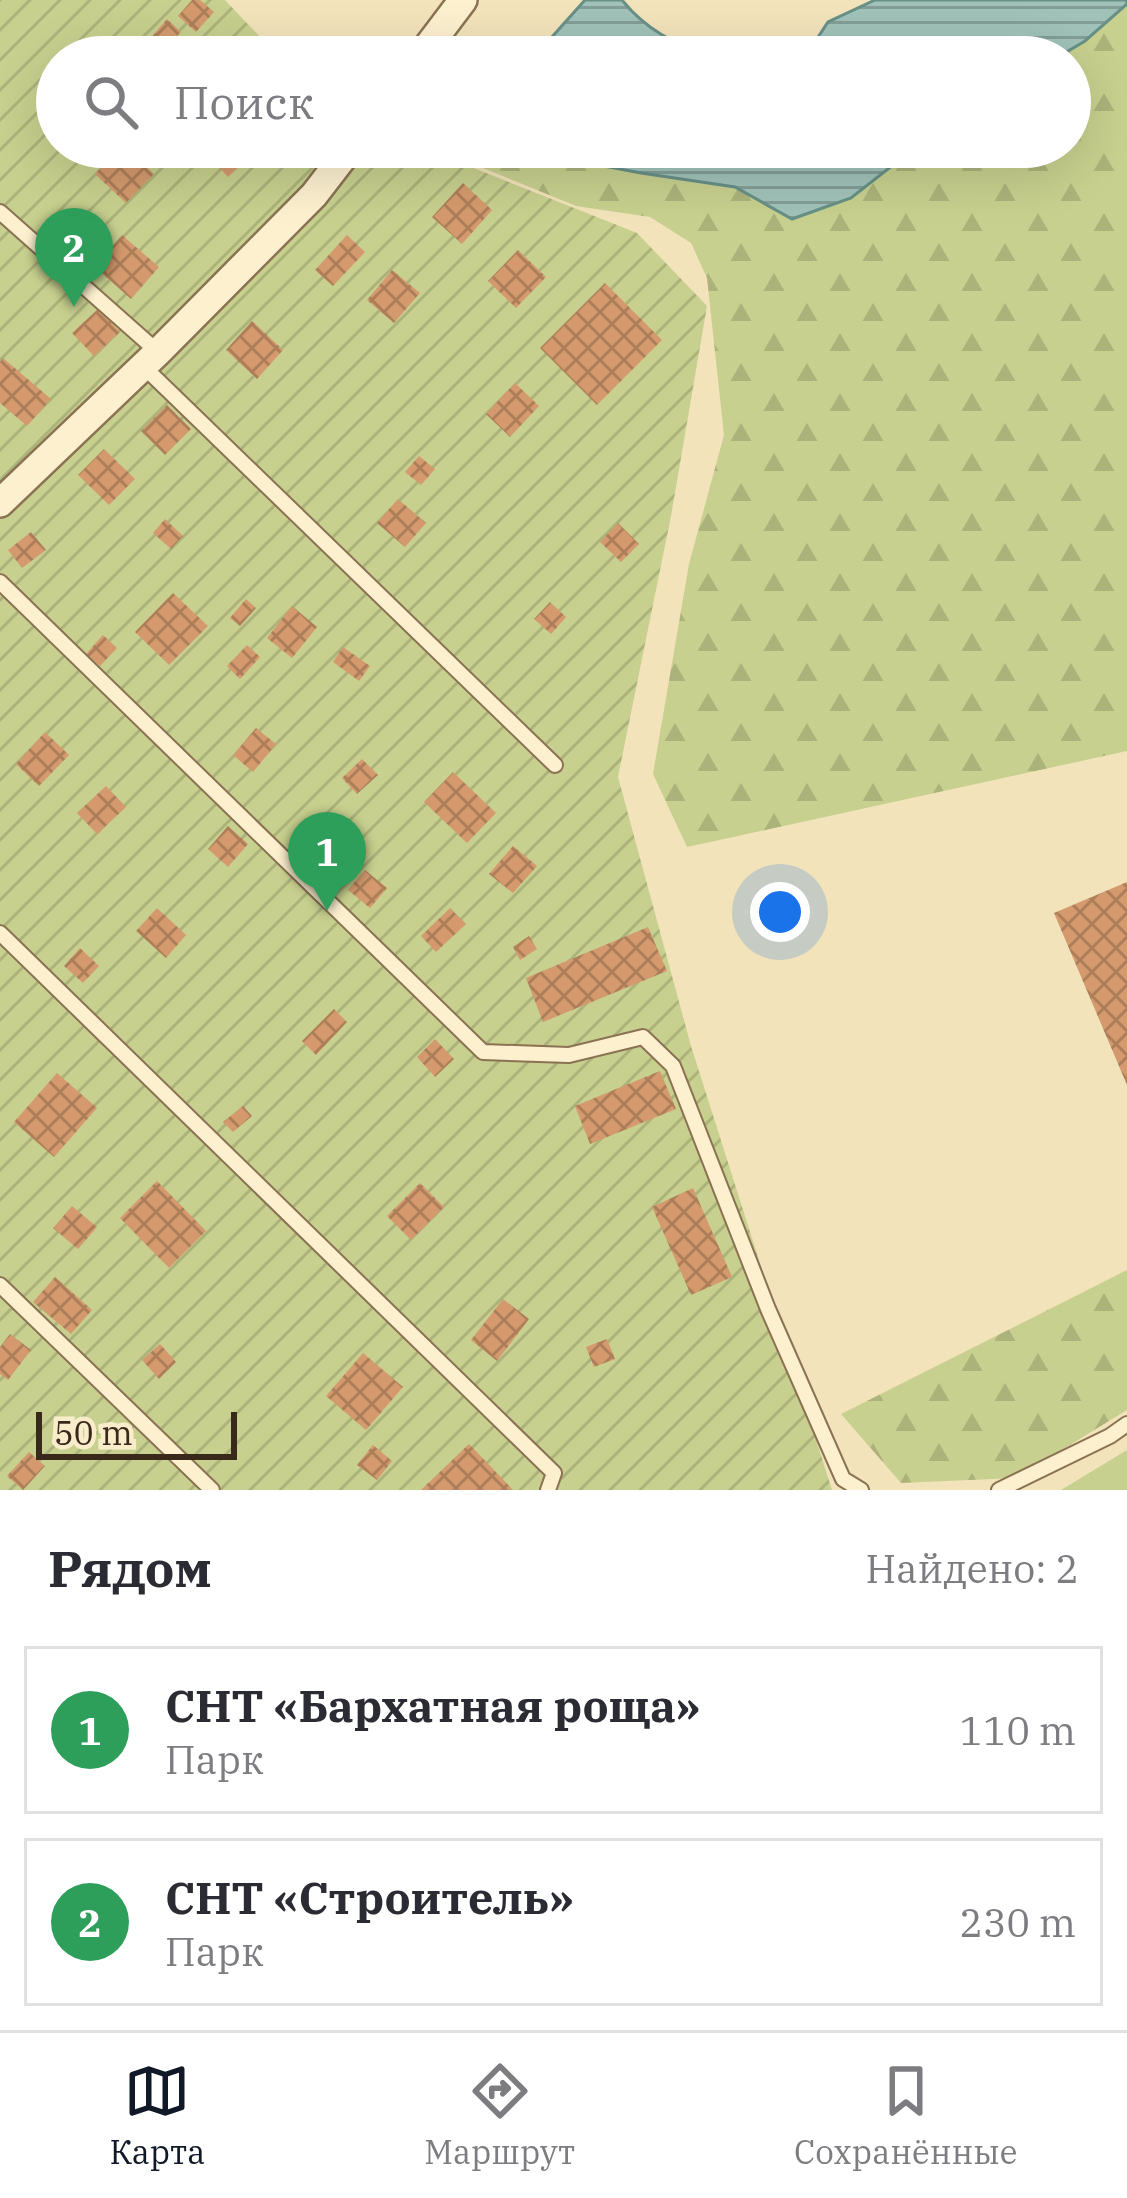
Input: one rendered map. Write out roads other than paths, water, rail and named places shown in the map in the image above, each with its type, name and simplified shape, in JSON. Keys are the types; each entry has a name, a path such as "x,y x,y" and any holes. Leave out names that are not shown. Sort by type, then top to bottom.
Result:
{"street":[{"path":"436,36 463,0"},
{"path":"0,503 314,195 335,168"}],"lane":[{"path":"0,212 556,765"},
{"path":"0,582 483,1052 569,1055 643,1037 673,1066 768,1309 844,1479 861,1490"},
{"path":"0,933 554,1473 548,1490"},
{"path":"0,1285 212,1490"},
{"path":"999,1490 1127,1424"}],"water":[{"path":"585,0 622,0 666,36 553,36"},
{"path":"875,0 1127,0 1091,36 819,36 828,22"},
{"path":"614,168 889,168 851,198 792,219 735,187"}],"place":[{"name":"СНТ «Строитель»","path":"74,307"},
{"name":"СНТ «Бархатная роща»","path":"327,911"}]}
